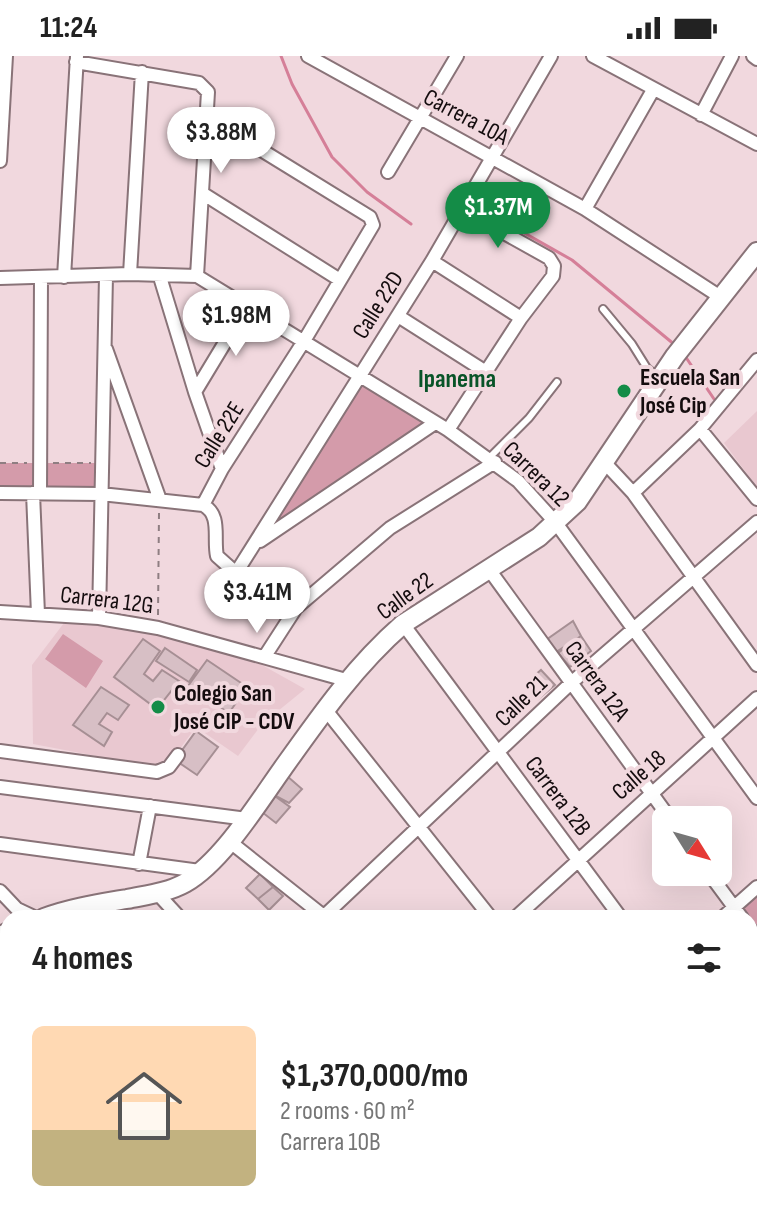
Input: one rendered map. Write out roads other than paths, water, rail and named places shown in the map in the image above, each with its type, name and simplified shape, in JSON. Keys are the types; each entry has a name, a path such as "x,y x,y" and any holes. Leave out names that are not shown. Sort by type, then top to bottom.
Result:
{"street":[{"path":"0,161 6,56"},
{"name":"Carrera 10A","path":"308,56 329,61 421,118 585,209 722,298"},
{"path":"388,172 457,56"},
{"name":"Calle 22D","path":"236,573 432,261 551,56"},
{"path":"593,56 616,61 653,90 757,144"},
{"path":"701,115 732,56"},
{"path":"0,278 41,278 106,276 130,274 197,276 210,97 205,87 199,83 77,59 64,277"},
{"path":"130,274 142,72"},
{"path":"585,209 653,90"},
{"name":"Calle 22E","path":"203,505 222,469 373,225 370,217 237,135 206,127"},
{"path":"202,193 340,280"},
{"path":"448,430 521,318 553,276 554,266 549,258 463,210"},
{"name":"Calle 22","path":"69,910 157,893 187,882 200,871 247,819 346,680 403,624 556,523 577,502 679,350 757,252"},
{"path":"432,261 521,318"},
{"path":"99,618 106,276"},
{"name":"Carrera 12","path":"197,276 448,430 518,481 556,523 757,798"},
{"path":"160,277 222,469"},
{"path":"38,614 36,493 41,278"},
{"path":"195,392 247,306"},
{"path":"398,316 486,372"},
{"path":"104,342 160,500"},
{"path":"633,493 700,429 757,360"},
{"path":"254,545 435,423"},
{"path":"700,429 757,499"},
{"path":"265,656 296,608 390,528 492,460"},
{"path":"605,463 633,493 757,665"},
{"path":"0,493 101,494 203,505 209,508 215,519 217,556 236,573 296,608"},
{"name":"Calle 21","path":"331,910 417,825 499,753 571,683 692,575 757,522"},
{"name":"Carrera 12A","path":"488,568 660,806"},
{"name":"Carrera 12G","path":"0,612 99,618 158,628 346,680"},
{"name":"Carrera 12B","path":"403,624 615,910"},
{"name":"Calle 18","path":"524,910 757,698"},
{"path":"325,709 485,910"},
{"path":"0,751 157,772 169,767 178,755"},
{"path":"0,787 247,819"},
{"path":"139,864 150,806"},
{"path":"229,841 315,910"},
{"path":"0,844 200,871"},
{"path":"718,886 736,910"},
{"path":"740,910 757,887"},
{"path":"0,891 15,910"},
{"path":"157,893 173,910"}],"lane":[{"path":"603,309 647,368 660,379"},
{"path":"492,460 557,382"}],"waterway":[{"path":"281,56 292,84 332,157 367,192 411,224"},
{"path":"473,204 572,260 675,345"},
{"path":"685,356 714,399"}],"place":[{"name":"Escuela San José Cip","path":"624,391"},
{"name":"Colegio San José CIP - CDV","path":"158,707"}],"district":[{"name":"Ipanema","path":"457,379"}]}
